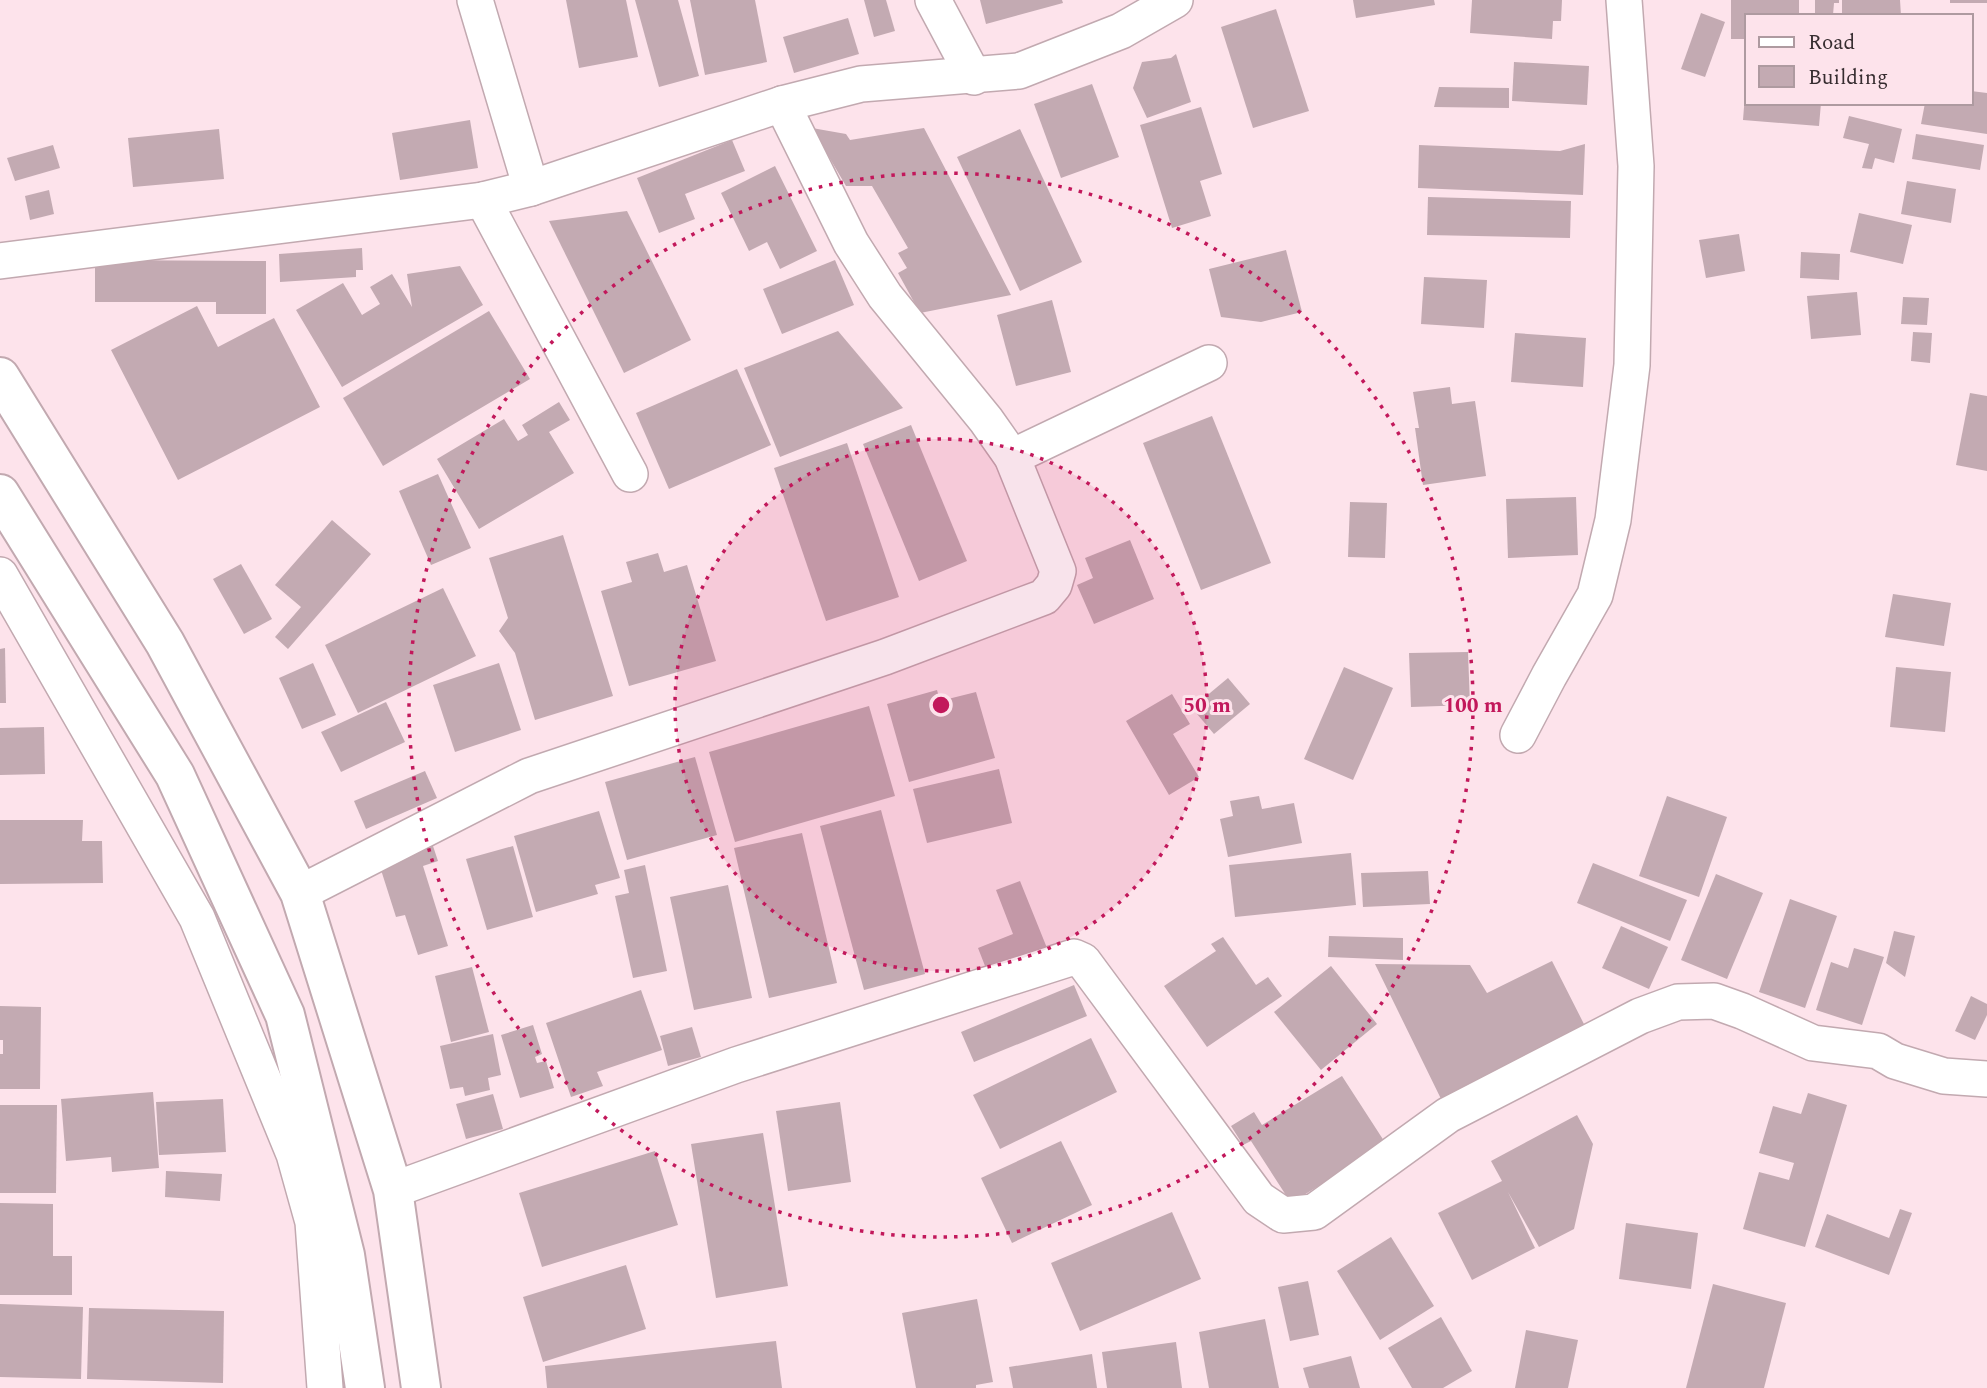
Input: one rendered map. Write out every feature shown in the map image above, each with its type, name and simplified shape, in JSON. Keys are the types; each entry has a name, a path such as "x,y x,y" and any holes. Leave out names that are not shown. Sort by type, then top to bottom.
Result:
{"street":[{"path":"475,0 531,188"},
{"path":"933,0 974,76"},
{"path":"0,261 483,200 531,188 782,104 861,84 1019,71 1121,32 1175,0"},
{"path":"1518,735 1595,595 1612,520 1632,365 1636,166 1624,0"},
{"path":"300,893 529,776 885,657 1044,597 1054,585 1058,570 1012,457 886,296 851,243 782,104"},
{"path":"483,200 630,474"},
{"path":"1012,457 1209,363"},
{"path":"0,377 165,642 300,893 393,1190 421,1388"},
{"path":"0,494 175,775 285,1015 345,1255 365,1388"},
{"path":"0,575 197,918 294,1154 313,1222 325,1388"},
{"path":"393,1190 736,1065 1074,957 1083,961 1259,1199 1283,1215 1314,1212 1448,1115 1640,1016 1678,1002 1714,1001 1813,1043 1878,1051 1895,1061 1944,1076 1987,1079"}],"building":[{"path":"566,0 626,0 638,57 579,68"},
{"path":"635,0 678,0 699,76 659,87"},
{"path":"690,0 755,0 767,62 705,75"},
{"path":"864,0 886,0 895,31 874,37"},
{"path":"980,0 1062,0 1063,3 986,24"},
{"path":"1353,0 1434,0 1435,5 1356,18"},
{"path":"1472,0 1562,0 1561,21 1553,21 1552,39 1470,33"},
{"path":"1731,0 1799,0 1799,14 1745,14 1745,39 1731,39"},
{"path":"1815,0 1839,0 1839,3 1834,3 1833,14 1815,14"},
{"path":"1842,0 1900,0 1901,14 1842,14"},
{"path":"1950,0 1987,0 1987,3 1950,3"},
{"path":"1276,9 1309,111 1253,128 1221,27"},
{"path":"1701,13 1725,22 1705,77 1681,69"},
{"path":"848,18 859,54 794,73 783,37"},
{"path":"1176,54 1191,102 1147,118 1133,88 1142,62 1171,58"},
{"path":"1514,62 1589,66 1587,105 1512,101"},
{"path":"1092,84 1119,157 1061,178 1034,104"},
{"path":"1439,87 1509,88 1509,108 1434,107"},
{"path":"1973,91 1987,93 1987,134 1921,124 1925,105 1973,105"},
{"path":"1745,94 1745,105 1821,105 1819,126 1743,120"},
{"path":"1201,107 1222,174 1200,181 1211,216 1172,228 1140,125"},
{"path":"1849,116 1902,129 1894,163 1875,158 1872,169 1862,168 1869,144 1843,138"},
{"path":"470,120 478,168 400,180 392,133"},
{"path":"812,128 846,134 850,140 924,128 1011,295 920,313 898,273 907,268 898,253 908,248 872,186 846,186"},
{"path":"219,129 224,179 133,187 128,138"},
{"path":"1020,129 1082,262 1020,291 957,157"},
{"path":"1916,134 1984,145 1980,170 1912,159"},
{"path":"732,140 745,171 685,194 695,219 659,233 637,178"},
{"path":"1585,144 1583,195 1418,188 1419,145 1560,151"},
{"path":"53,145 60,168 15,181 7,158"},
{"path":"775,166 817,251 780,269 767,242 749,251 721,193"},
{"path":"1907,181 1956,189 1951,223 1901,214"},
{"path":"49,190 54,214 30,220 25,196"},
{"path":"1428,197 1571,201 1570,238 1427,235"},
{"path":"627,211 691,340 624,373 549,221"},
{"path":"1859,213 1912,225 1903,264 1850,252"},
{"path":"1739,234 1745,271 1706,278 1699,240"},
{"path":"362,248 363,270 356,270 356,277 280,282 279,254"},
{"path":"1286,250 1302,312 1261,322 1221,317 1209,269"},
{"path":"1801,252 1840,254 1839,280 1800,278"},
{"path":"95,260 266,261 266,314 216,314 216,302 95,302"},
{"path":"835,260 854,305 782,334 763,289"},
{"path":"460,266 483,305 342,387 296,310 343,283 362,315 380,304 370,287 392,274 412,307 407,274"},
{"path":"1424,277 1487,280 1484,328 1421,324"},
{"path":"1857,292 1861,335 1811,339 1807,296"},
{"path":"1903,297 1929,298 1927,325 1901,324"},
{"path":"1052,300 1071,372 1016,386 997,315"},
{"path":"197,306 218,347 274,318 320,407 178,480 111,350"},
{"path":"489,311 530,379 383,466 343,398"},
{"path":"838,331 903,408 780,457 744,368"},
{"path":"1913,332 1932,333 1930,363 1911,361"},
{"path":"1515,333 1586,338 1583,387 1511,382"},
{"path":"737,369 771,445 669,489 636,413"},
{"path":"1450,387 1452,404 1475,401 1486,476 1423,485 1415,428 1419,428 1413,392"},
{"path":"1970,393 1987,396 1987,471 1956,465"},
{"path":"559,402 570,420 549,432 574,473 479,529 437,459 504,419 518,441 528,435 522,425"},
{"path":"1212,416 1271,563 1201,590 1143,443"},
{"path":"911,425 967,561 919,581 863,444"},
{"path":"847,443 899,597 826,621 774,468"},
{"path":"438,474 471,548 431,565 399,491"},
{"path":"1576,497 1578,555 1508,558 1506,499"},
{"path":"1350,502 1387,503 1385,558 1348,557"},
{"path":"332,520 371,554 288,649 275,637 301,607 275,585"},
{"path":"563,535 613,696 535,720 515,653 499,631 508,618 489,558"},
{"path":"1130,540 1154,599 1094,624 1077,585 1093,578 1085,558"},
{"path":"658,553 664,572 687,565 716,661 629,686 601,591 632,582 626,562"},
{"path":"241,564 272,619 244,634 213,579"},
{"path":"443,588 476,656 358,713 325,645"},
{"path":"1893,594 1951,603 1944,646 1885,637"},
{"path":"5,648 6,703 0,703 0,649"},
{"path":"1468,652 1470,705 1411,707 1409,653"},
{"path":"313,663 336,715 302,729 279,678"},
{"path":"499,663 521,730 455,752 433,685"},
{"path":"1344,667 1393,688 1353,780 1304,759"},
{"path":"1896,667 1951,672 1945,732 1890,727"},
{"path":"1228,678 1250,704 1214,734 1192,708"},
{"path":"937,690 940,701 976,692 995,758 909,782 887,704"},
{"path":"1172,694 1190,724 1173,734 1199,777 1169,795 1126,721"},
{"path":"386,702 405,742 341,772 321,732"},
{"path":"869,706 895,796 735,842 709,752"},
{"path":"44,727 45,774 0,775 0,728"},
{"path":"695,757 717,835 627,860 605,782"},
{"path":"999,769 1012,823 927,843 913,789"},
{"path":"425,771 437,798 366,829 354,801"},
{"path":"1259,796 1262,809 1294,803 1302,843 1228,857 1220,819 1233,816 1230,801"},
{"path":"1667,796 1727,817 1699,897 1639,876"},
{"path":"881,810 925,974 864,990 820,826"},
{"path":"599,811 620,878 595,885 598,894 536,912 514,836"},
{"path":"0,820 83,820 82,841 102,841 103,883 0,884"},
{"path":"802,833 837,983 769,998 734,848"},
{"path":"429,834 438,861 423,866 448,946 418,955 405,915 396,917 375,851"},
{"path":"513,846 533,917 487,930 466,859"},
{"path":"1351,853 1356,905 1235,917 1229,865"},
{"path":"1593,863 1687,900 1670,941 1577,903"},
{"path":"645,865 667,971 633,978 615,896 629,893 624,870"},
{"path":"1428,871 1430,904 1363,907 1361,873"},
{"path":"1716,874 1763,893 1727,979 1681,960"},
{"path":"1020,881 1047,948 987,971 978,948 1013,934 996,890"},
{"path":"728,885 752,998 694,1010 670,897"},
{"path":"1790,899 1837,916 1805,1008 1759,992"},
{"path":"1621,926 1668,947 1649,989 1602,968"},
{"path":"1894,931 1915,936 1905,977 1886,963"},
{"path":"1329,936 1403,938 1403,960 1328,957"},
{"path":"1223,937 1256,985 1268,977 1282,996 1207,1047 1164,986 1216,951 1211,944"},
{"path":"1854,948 1884,957 1862,1025 1816,1010 1831,962 1848,968"},
{"path":"1552,961 1587,1030 1443,1103 1375,964 1470,965 1487,993"},
{"path":"1331,966 1377,1024 1321,1070 1274,1012"},
{"path":"472,967 489,1032 451,1042 435,976"},
{"path":"1074,985 1087,1016 974,1062 961,1032"},
{"path":"641,990 662,1050 597,1072 603,1086 571,1097 546,1023"},
{"path":"1971,996 1987,1004 1987,1015 1975,1040 1955,1031"},
{"path":"0,1006 41,1007 40,1089 0,1089 0,1054 3,1054 3,1040 0,1040"},
{"path":"533,1025 542,1054 535,1057 537,1063 546,1061 554,1088 520,1098 501,1035"},
{"path":"692,1027 701,1057 668,1066 660,1036"},
{"path":"493,1034 501,1075 488,1078 490,1090 465,1096 463,1087 450,1089 440,1046"},
{"path":"1091,1038 1117,1092 1000,1149 973,1095"},
{"path":"1342,1076 1386,1144 1291,1203 1251,1141 1243,1145 1231,1126 1254,1112 1262,1125"},
{"path":"153,1092 159,1168 112,1172 111,1157 66,1161 61,1099"},
{"path":"1808,1093 1847,1105 1805,1247 1743,1229 1759,1172 1789,1180 1794,1163 1759,1153 1773,1106 1801,1114"},
{"path":"493,1094 503,1129 466,1139 456,1104"},
{"path":"223,1099 226,1152 159,1155 156,1102"},
{"path":"840,1102 851,1182 788,1191 776,1111"},
{"path":"0,1105 57,1105 56,1193 0,1193"},
{"path":"1577,1115 1593,1144 1574,1229 1539,1247 1508,1192 1535,1248 1472,1280 1438,1213 1502,1181 1491,1161"},
{"path":"763,1133 788,1286 716,1298 691,1144"},
{"path":"1061,1141 1092,1205 1012,1243 981,1178"},
{"path":"655,1151 678,1225 542,1267 519,1193"},
{"path":"166,1171 222,1174 220,1201 165,1197"},
{"path":"0,1203 53,1204 53,1256 72,1256 72,1295 0,1295"},
{"path":"1900,1209 1912,1213 1889,1275 1815,1247 1827,1214 1889,1238"},
{"path":"1172,1212 1201,1279 1080,1331 1051,1263"},
{"path":"1626,1223 1698,1233 1691,1289 1619,1279"},
{"path":"1391,1237 1434,1306 1380,1340 1337,1271"},
{"path":"626,1265 646,1329 543,1362 523,1297"},
{"path":"1308,1281 1319,1335 1290,1341 1278,1287"},
{"path":"1713,1284 1786,1303 1764,1388 1686,1388"},
{"path":"977,1299 993,1382 976,1385 976,1388 916,1388 902,1313"},
{"path":"0,1304 83,1307 81,1379 0,1377"},
{"path":"89,1308 224,1311 223,1383 87,1379"},
{"path":"1441,1317 1472,1371 1443,1388 1412,1388 1388,1348"},
{"path":"1265,1319 1279,1388 1209,1388 1199,1332"},
{"path":"1526,1330 1578,1340 1568,1388 1515,1388"},
{"path":"776,1341 782,1388 547,1388 545,1366"},
{"path":"1176,1342 1182,1388 1107,1388 1102,1352"},
{"path":"1092,1354 1097,1388 1013,1388 1009,1367"},
{"path":"1351,1356 1360,1388 1309,1388 1303,1368"}]}
